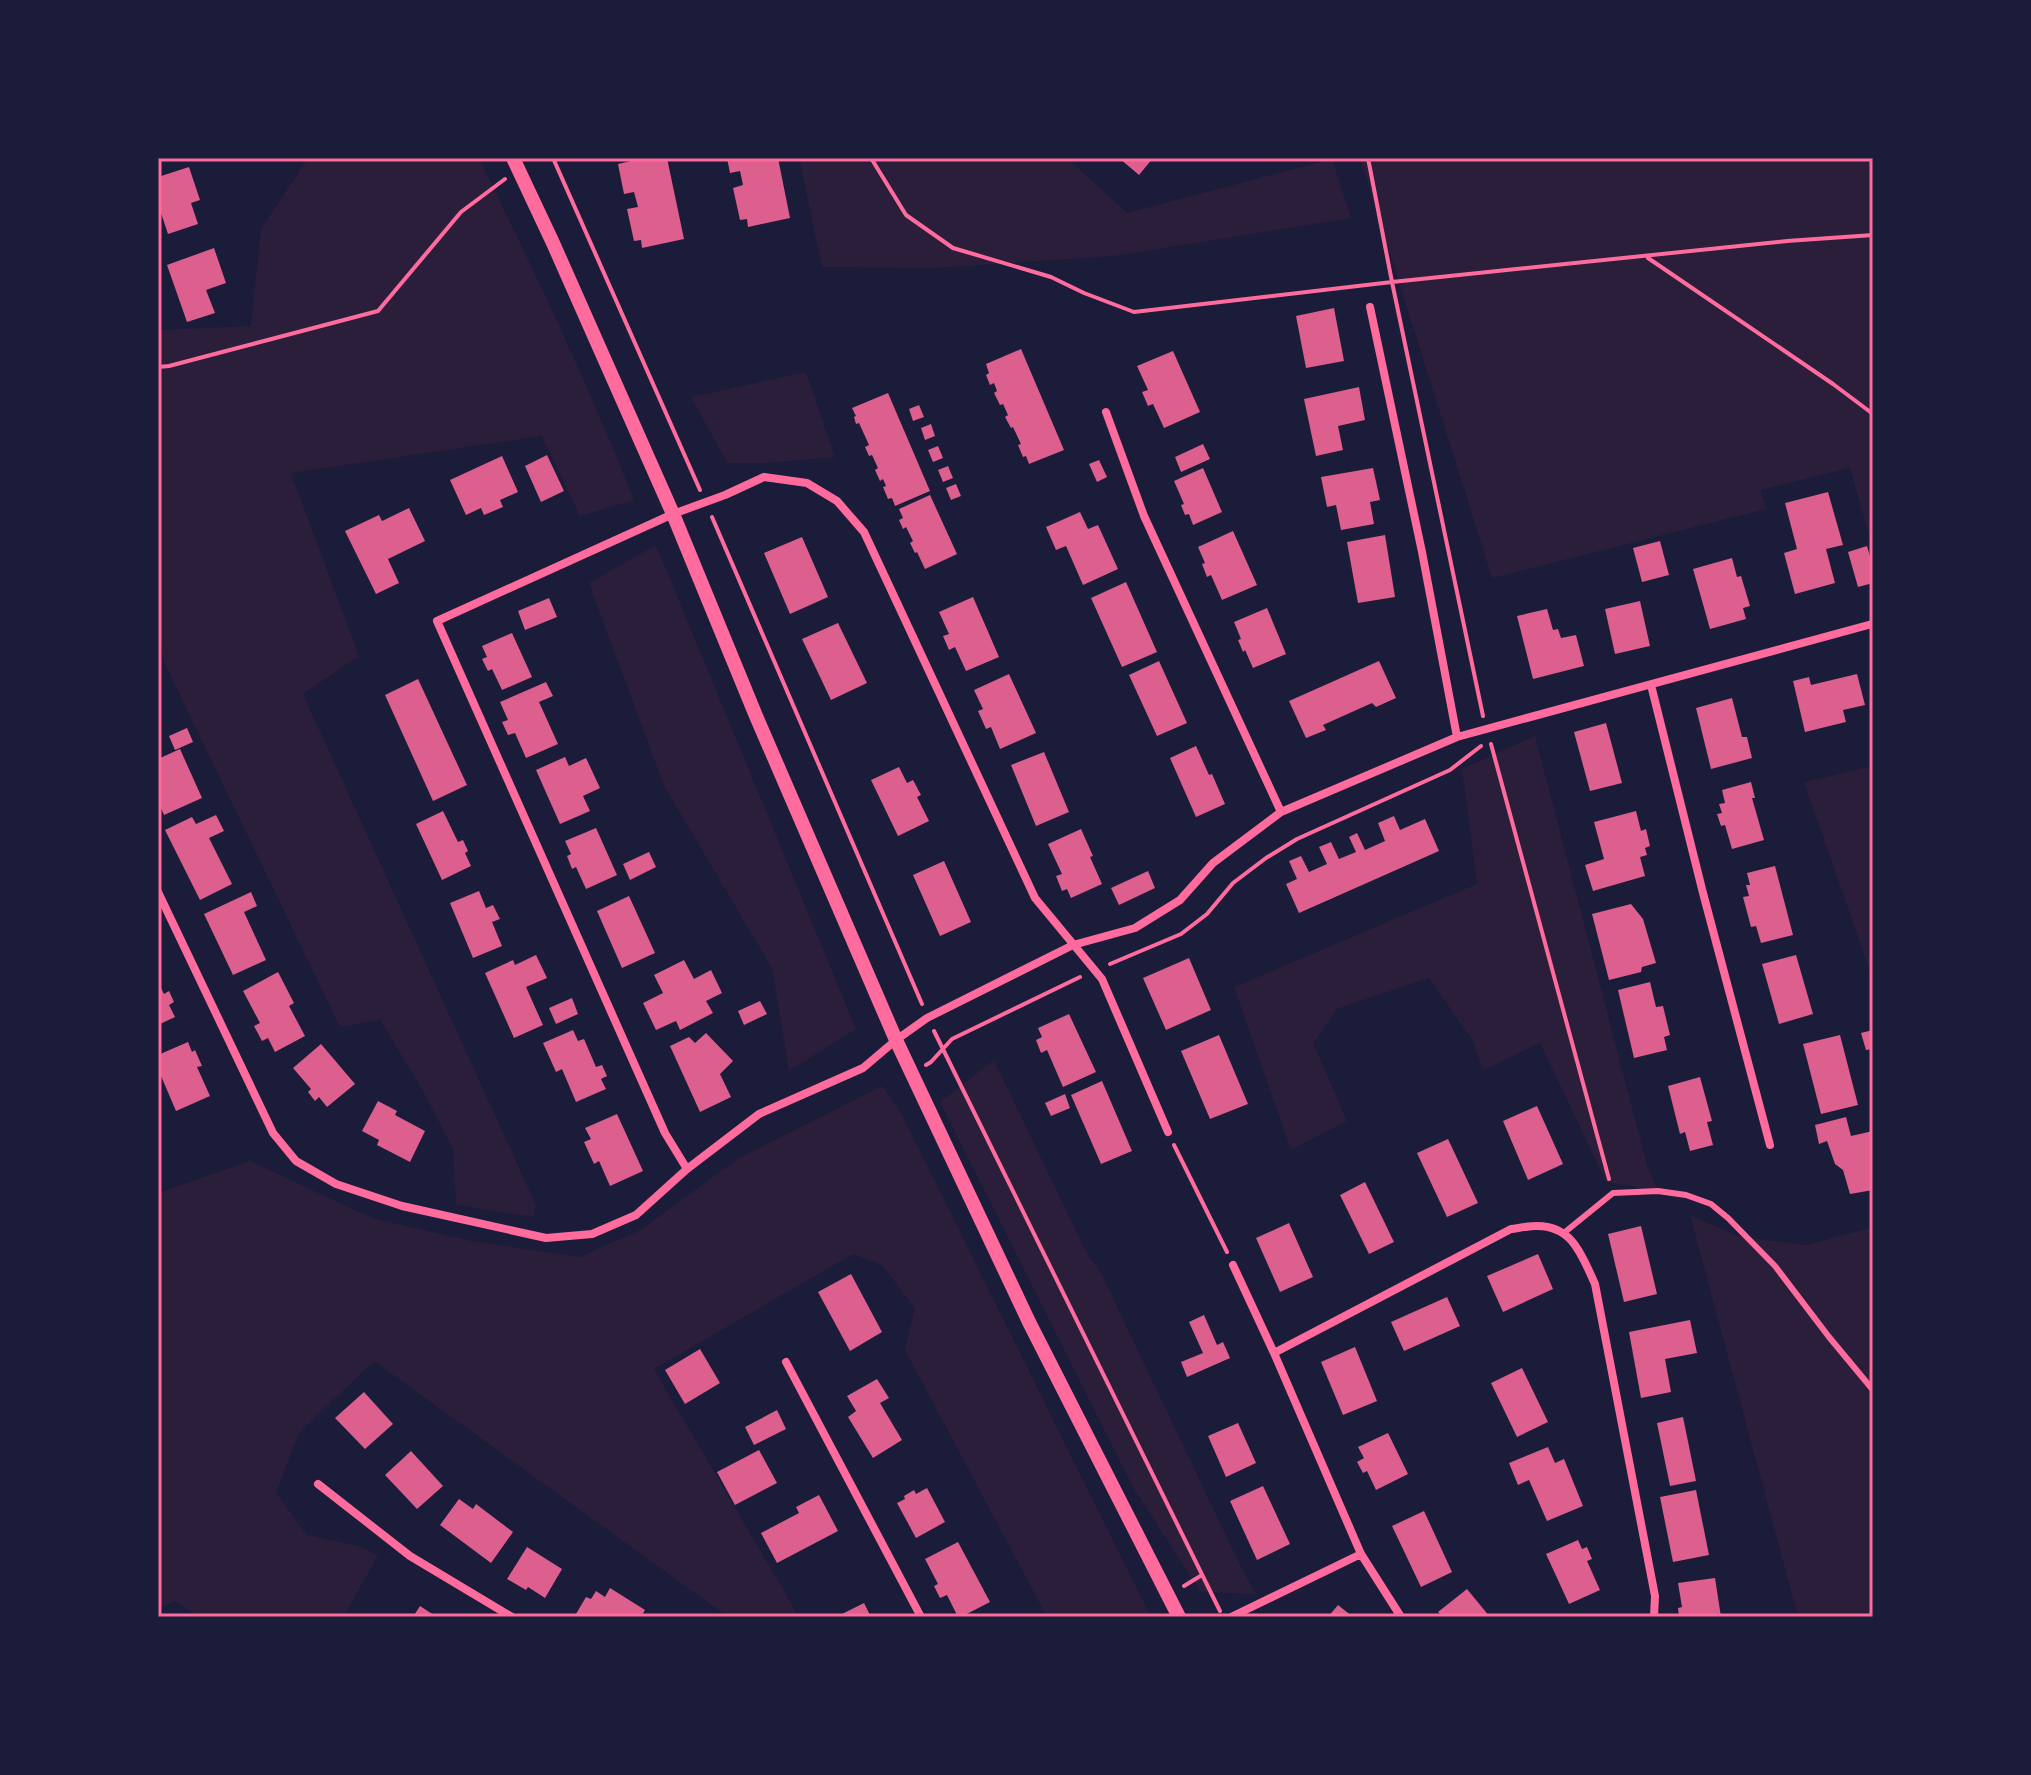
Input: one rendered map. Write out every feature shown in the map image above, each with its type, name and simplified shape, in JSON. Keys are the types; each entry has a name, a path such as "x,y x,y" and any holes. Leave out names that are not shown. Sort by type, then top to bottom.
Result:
{"street":[{"path":"515,163 673,514 756,716 896,1040 1029,1322 1179,1617"},
{"path":"1370,307 1457,737"},
{"path":"1106,412 1144,516 1281,812"},
{"path":"687,1169 665,1133 437,621 673,514 764,477 807,483 837,501 864,532 1035,898 1102,979 1168,1132"},
{"path":"158,892 273,1133 296,1161 336,1184 402,1206 546,1238 592,1234 636,1215 687,1169 759,1114 863,1068 927,1018 1073,945 1135,928 1180,900 1213,863 1281,812 1457,737 1872,624"},
{"path":"1651,685 1770,1145"},
{"path":"1274,1353 1511,1229 1538,1225 1565,1232 1579,1251 1595,1284 1655,1596 1654,1617"},
{"path":"1233,1265 1361,1554 1401,1617"},
{"path":"786,1362 921,1617"},
{"path":"318,1484 410,1556 512,1617"},
{"path":"1231,1617 1361,1554"}],"lane":[{"path":"1565,1232 1613,1193 1658,1191 1686,1195 1711,1204 1775,1266 1873,1390"}],"path":[{"path":"553,158 706,502 927,1018 1223,1617"},
{"path":"871,158 906,215 953,248 1051,277 1134,312 1392,282 1873,235"},
{"path":"1368,158 1486,729"},
{"path":"158,367 378,311 461,212 515,163"},
{"path":"1646,256 1873,414"},
{"path":"911,1072 931,1062 952,1039 1181,934 1207,914 1233,883 1266,858 1297,839 1450,770 1489,740 1613,1193"},
{"path":"1168,1132 1233,1265"}],"shaded area":[{"path":"308,158 479,158 579,370 634,500 580,516 542,436 291,473 359,656 303,694 536,1205 534,1217 456,1205 453,1149 423,1091 380,1020 340,1027 164,662 158,630 158,330 251,326 261,229"},
{"path":"799,158 1067,158 1127,213 1332,159 1351,218 1114,256 934,268 822,267"},
{"path":"1360,158 1873,158 1873,549 1850,468 1761,490 1766,509 1492,578"},
{"path":"806,372 835,457 727,463 691,397"},
{"path":"656,545 856,1029 789,1071 772,968 664,786 589,583"},
{"path":"1535,736 1647,1165 1658,1191 1606,1182 1540,1043 1483,1070 1473,1041 1429,978 1337,1009 1313,1043 1347,1121 1291,1150 1234,987 1477,884 1462,769"},
{"path":"1873,766 1873,980 1804,782"},
{"path":"994,1060 1256,1594 1201,1592 1134,1489 940,1102"},
{"path":"882,1086 901,1113 1151,1617 1047,1617 905,1350 915,1308 882,1265 853,1254 654,1369 799,1617 728,1617 374,1361 298,1434 276,1493 307,1535 359,1546 378,1556 343,1617 199,1617 175,1601 158,1609 158,1193 250,1161 372,1218 471,1241 580,1257 642,1229 739,1158"},
{"path":"1690,1215 1740,1237 1806,1245 1873,1227 1873,1617 1798,1617"}],"building":[{"path":"630,158 667,158 684,239 642,248 641,240 634,241 627,209 638,207 634,192 624,194 618,164 631,161"},
{"path":"727,158 778,158 790,218 748,227 747,219 740,220 733,188 743,185 740,171 730,173"},
{"path":"1119,158 1153,158 1139,175"},
{"path":"189,167 200,200 191,203 198,224 168,234 158,211 158,177"},
{"path":"214,248 226,283 206,290 215,313 187,322 167,265"},
{"path":"1334,308 1344,361 1306,368 1296,316"},
{"path":"1021,349 1064,450 1029,464 1026,456 1023,457 1013,427 1005,417 1008,415 1003,404 1000,405 994,393 997,391 994,383 990,385 986,375 989,373 986,364"},
{"path":"1173,351 1200,412 1164,428 1153,404 1148,406 1142,392 1148,390 1137,366"},
{"path":"1359,387 1365,420 1338,426 1343,450 1316,456 1304,399"},
{"path":"888,393 930,491 895,506 892,498 888,499 883,479 880,481 875,470 878,468 865,447 869,445 859,423 856,424 852,408"},
{"path":"919,405 924,417 913,421 909,409"},
{"path":"931,424 935,436 925,440 921,428"},
{"path":"1203,444 1210,459 1181,472 1175,457"},
{"path":"938,446 943,458 933,462 928,450"},
{"path":"547,455 564,491 541,502 525,466"},
{"path":"502,456 518,492 500,500 503,507 484,515 481,508 466,515 450,480"},
{"path":"1099,460 1107,477 1097,482 1089,464"},
{"path":"948,466 953,478 943,482 938,470"},
{"path":"1203,468 1222,512 1193,525 1189,514 1185,515 1181,505 1184,504 1174,481"},
{"path":"1373,468 1380,500 1370,502 1374,524 1341,530 1336,505 1327,507 1321,477"},
{"path":"956,484 961,496 951,500 946,488"},
{"path":"1828,492 1843,545 1826,549 1835,583 1795,594 1784,553 1797,549 1785,503"},
{"path":"930,495 957,554 925,569 910,543 913,541 906,527 903,529 899,520 903,518 899,509"},
{"path":"409,508 425,541 388,559 399,583 376,594 345,531 379,515 382,521"},
{"path":"1080,512 1088,529 1098,525 1118,569 1083,585 1066,546 1056,550 1046,527"},
{"path":"1233,531 1257,585 1222,600 1211,575 1207,577 1198,547"},
{"path":"1385,535 1395,597 1358,603 1347,542"},
{"path":"802,537 828,597 790,614 764,553"},
{"path":"1660,541 1669,575 1642,582 1633,548"},
{"path":"1867,546 1873,567 1873,583 1858,587 1848,552"},
{"path":"1732,558 1750,606 1743,608 1746,619 1710,629 1693,569"},
{"path":"1126,582 1157,652 1122,667 1091,598"},
{"path":"973,597 999,657 966,671 955,647 949,650 943,636 949,634 939,612"},
{"path":"549,598 557,617 525,630 518,611"},
{"path":"1640,601 1650,646 1615,654 1605,609"},
{"path":"1267,608 1286,654 1253,668 1238,640 1241,639 1234,622"},
{"path":"1547,609 1553,630 1558,629 1561,638 1576,635 1584,666 1533,679 1517,616"},
{"path":"838,623 867,683 831,700 802,639"},
{"path":"512,633 532,677 502,690 492,669 488,671 482,659 487,657 482,646"},
{"path":"1159,661 1187,723 1157,736 1129,675"},
{"path":"1379,661 1396,698 1376,707 1372,703 1323,725 1326,730 1306,738 1289,701"},
{"path":"1009,674 1036,733 1000,749 991,727 986,729 978,711 983,709 974,690"},
{"path":"1857,674 1865,705 1843,710 1846,722 1805,732 1793,681 1809,677 1811,685"},
{"path":"418,679 467,785 433,801 385,695"},
{"path":"546,682 553,696 539,702 558,744 526,758 515,733 508,735 502,722 508,720 500,702"},
{"path":"1732,698 1742,737 1747,737 1752,758 1711,769 1696,708"},
{"path":"1606,723 1622,783 1590,791 1574,732"},
{"path":"187,728 193,742 175,750 169,736"},
{"path":"1196,746 1225,804 1196,817 1170,758"},
{"path":"180,749 202,798 164,815 158,801 158,759"},
{"path":"1044,752 1069,812 1036,826 1011,765"},
{"path":"565,757 569,766 586,758 600,788 583,796 590,811 560,824 536,770"},
{"path":"899,767 907,783 913,780 921,795 917,797 929,821 898,836 871,780"},
{"path":"1751,782 1755,798 1752,798 1764,840 1732,849 1725,825 1721,826 1717,814 1722,813 1719,804 1725,803 1722,790"},
{"path":"443,811 458,842 463,840 471,866 442,880 416,824"},
{"path":"1636,811 1641,831 1646,829 1650,846 1645,848 1647,855 1640,857 1645,876 1593,891 1585,865 1604,859 1594,822"},
{"path":"216,815 224,831 209,838 232,884 200,900 165,830 192,817 196,824"},
{"path":"1394,816 1400,830 1425,819 1439,851 1299,913 1286,884 1297,879 1289,861 1301,856 1309,872 1327,864 1319,847 1331,842 1339,859 1356,852 1349,837 1357,833 1365,850 1385,841 1378,823"},
{"path":"596,828 617,875 586,889 576,867 572,869 567,856 571,854 565,841"},
{"path":"1081,829 1102,884 1071,898 1067,889 1062,891 1056,876 1062,874 1048,844"},
{"path":"649,852 656,867 630,880 623,864"},
{"path":"944,861 971,922 940,936 913,875"},
{"path":"1775,866 1793,935 1761,943 1756,926 1751,927 1743,897 1749,896 1747,873"},
{"path":"1148,871 1155,888 1119,905 1111,888"},
{"path":"479,891 486,908 493,905 500,919 492,922 502,946 473,958 450,903"},
{"path":"251,892 257,906 244,912 266,960 233,975 204,914"},
{"path":"629,896 655,953 622,968 597,911"},
{"path":"1631,904 1643,919 1656,963 1642,967 1641,972 1609,980 1592,914"},
{"path":"536,955 547,978 526,987 543,1025 514,1038 485,973 513,960 515,965"},
{"path":"1796,955 1813,1014 1779,1024 1762,964"},
{"path":"1189,958 1211,1010 1166,1030 1143,978"},
{"path":"684,960 694,979 711,970 722,993 706,1001 713,1013 680,1030 676,1021 656,1030 643,1003 663,993 654,975"},
{"path":"278,972 294,1003 289,1006 305,1036 275,1052 268,1038 262,1041 254,1026 260,1023 243,991"},
{"path":"158,982 164,994 169,991 174,1002 169,1005 175,1017 158,1025"},
{"path":"1650,982 1656,1007 1663,1006 1670,1035 1664,1037 1667,1050 1634,1058 1618,990"},
{"path":"572,998 578,1014 556,1024 549,1008"},
{"path":"760,1001 767,1014 744,1025 738,1011"},
{"path":"1069,1014 1096,1072 1063,1087 1047,1050 1041,1053 1036,1040 1042,1037 1038,1028"},
{"path":"573,1030 578,1041 584,1039 596,1067 602,1065 607,1076 601,1079 606,1089 576,1102 562,1069 556,1072 543,1043"},
{"path":"1873,1030 1873,1049 1866,1050 1861,1033"},
{"path":"706,1033 733,1061 720,1074 731,1097 700,1112 670,1046 689,1037 695,1043"},
{"path":"1219,1035 1248,1104 1210,1119 1181,1051"},
{"path":"1840,1035 1858,1105 1821,1114 1803,1044"},
{"path":"188,1042 202,1066 197,1067 210,1096 176,1111 158,1069 158,1055"},
{"path":"321,1044 355,1084 327,1107 319,1097 315,1101 308,1092 311,1089 293,1068"},
{"path":"1700,1077 1712,1121 1707,1122 1713,1145 1690,1151 1685,1132 1680,1134 1668,1086"},
{"path":"1102,1081 1132,1151 1101,1164 1071,1095"},
{"path":"1065,1094 1070,1108 1051,1116 1045,1103"},
{"path":"378,1101 397,1111 395,1115 425,1131 410,1162 377,1145 379,1140 362,1131"},
{"path":"1537,1106 1563,1164 1528,1180 1503,1121"},
{"path":"617,1114 643,1171 610,1186 599,1161 594,1164 584,1142 591,1139 585,1128"},
{"path":"1846,1117 1851,1136 1873,1131 1873,1190 1850,1194 1843,1170 1835,1164 1827,1141 1819,1144 1815,1125"},
{"path":"1448,1139 1478,1203 1447,1217 1417,1153"},
{"path":"1365,1182 1394,1242 1369,1254 1340,1195"},
{"path":"1289,1223 1313,1277 1280,1292 1256,1238"},
{"path":"1641,1226 1657,1294 1624,1302 1608,1234"},
{"path":"1538,1254 1553,1289 1503,1312 1487,1276"},
{"path":"851,1274 882,1332 850,1351 818,1292"},
{"path":"1447,1297 1460,1326 1404,1351 1391,1322"},
{"path":"1204,1315 1217,1345 1223,1342 1230,1358 1187,1377 1181,1362 1203,1353 1189,1322"},
{"path":"1690,1320 1697,1353 1665,1359 1671,1392 1641,1398 1629,1332"},
{"path":"1355,1347 1377,1401 1343,1415 1321,1362"},
{"path":"700,1349 720,1383 685,1404 665,1370"},
{"path":"1522,1368 1548,1422 1517,1437 1491,1383"},
{"path":"877,1379 889,1398 880,1403 902,1440 873,1458 848,1417 856,1411 847,1396"},
{"path":"364,1392 393,1424 365,1449 335,1418"},
{"path":"777,1410 786,1429 754,1445 745,1427"},
{"path":"1683,1417 1696,1481 1670,1486 1657,1423"},
{"path":"1238,1423 1256,1463 1226,1477 1208,1436"},
{"path":"1388,1433 1408,1474 1376,1490 1367,1471 1363,1473 1357,1462 1364,1458 1358,1447"},
{"path":"1548,1447 1555,1463 1564,1459 1583,1506 1547,1521 1529,1480 1518,1485 1509,1463"},
{"path":"759,1450 777,1483 735,1505 717,1472"},
{"path":"411,1451 443,1486 417,1509 385,1475"},
{"path":"1263,1486 1290,1544 1257,1560 1230,1501"},
{"path":"927,1488 945,1522 916,1538 897,1503 914,1490 916,1494"},
{"path":"1696,1490 1709,1555 1673,1562 1660,1497"},
{"path":"819,1495 838,1531 777,1563 761,1533 799,1513 796,1507"},
{"path":"459,1499 473,1509 476,1504 513,1532 491,1563 440,1525"},
{"path":"1424,1511 1452,1572 1421,1587 1392,1526"},
{"path":"1578,1540 1582,1549 1587,1547 1592,1559 1587,1561 1600,1590 1569,1604 1546,1554"},
{"path":"958,1542 990,1602 961,1617 958,1617 947,1595 940,1598 934,1586 938,1584 925,1559"},
{"path":"527,1547 562,1569 545,1598 507,1579"},
{"path":"1715,1578 1721,1617 1679,1617 1678,1608 1682,1607 1678,1583"},
{"path":"610,1588 645,1610 641,1617 580,1617 576,1614 586,1597 591,1599 596,1591 605,1597"},
{"path":"1467,1589 1490,1617 1443,1617 1438,1612"},
{"path":"864,1603 871,1617 836,1617"},
{"path":"1338,1605 1353,1617 1328,1617"},
{"path":"420,1606 437,1617 413,1617"}]}
